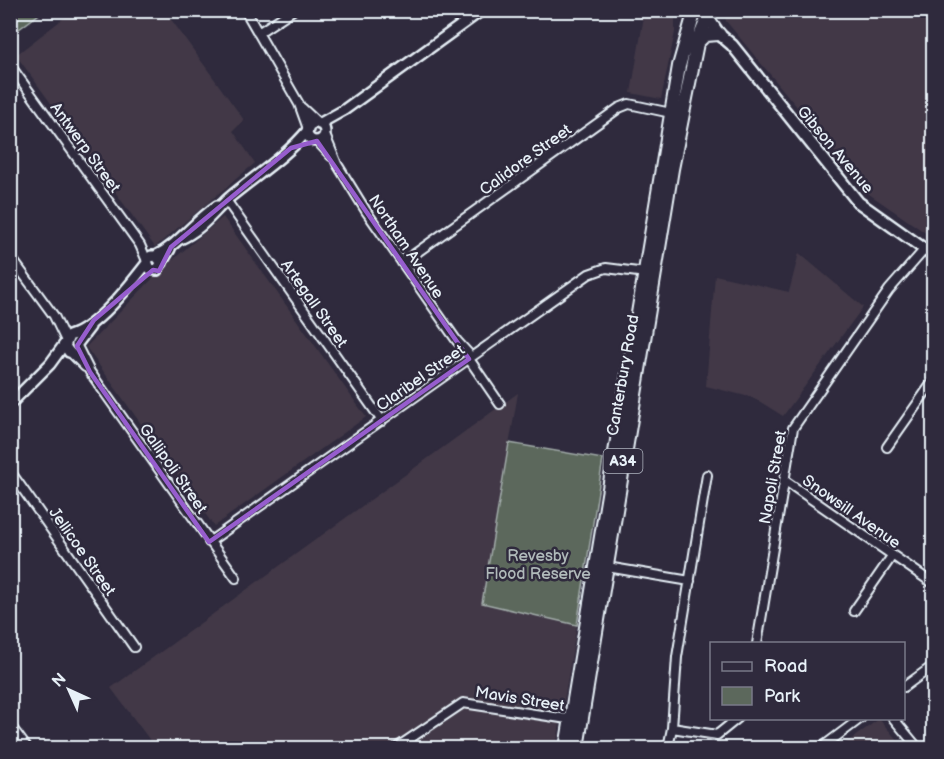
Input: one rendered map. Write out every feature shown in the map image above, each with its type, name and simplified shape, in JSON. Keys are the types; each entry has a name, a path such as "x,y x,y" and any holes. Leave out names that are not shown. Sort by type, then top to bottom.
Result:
{"highway":[{"path":"686,10 688,28"},
{"name":"Canterbury Road","path":"566,748 576,720 607,567 651,274 671,112 688,28 694,10"},
{"name":"Canterbury Road","path":"577,748 576,720 651,274 697,44 708,12"},
{"path":"697,44 705,35 719,34"}],"main road":[{"name":"Gibson Avenue","path":"708,12 719,34 732,45"},
{"name":"Gibson Avenue","path":"708,12 858,202 929,253"}],"street":[{"name":"Northam Avenue","path":"245,10 299,104 319,132 337,164 402,263 457,341 468,352 469,359 500,404"},
{"path":"258,33 293,10"},
{"path":"291,148 319,132 344,110 482,10"},
{"name":"Antwerp Street","path":"10,65 151,261"},
{"name":"Northam Avenue","path":"299,104 308,130"},
{"name":"Calidore Street","path":"402,263 619,108 629,104 671,112"},
{"path":"10,404 132,283 151,261 180,239 198,229 226,200 291,148 308,130 319,132"},
{"name":"Artegall Street","path":"226,200 382,420"},
{"path":"151,261 159,258 162,263 171,247"},
{"name":"Napoli Street","path":"757,642 791,435 796,422 889,290 929,253"},
{"name":"Gallipoli Street","path":"10,256 236,578"},
{"name":"Claribel Street","path":"209,542 594,271 611,268 651,274"},
{"path":"887,447 933,380"},
{"name":"Jellicoe Street","path":"10,471 134,646"},
{"path":"668,748 672,728 677,657 707,475"},
{"name":"Snowsill Avenue","path":"784,480 933,584"},
{"path":"854,610 892,556"},
{"path":"607,567 690,581"},
{"path":"905,685 933,664"},
{"name":"Mavis Street","path":"396,748 463,703 576,720"},
{"path":"672,728 717,735 736,720"},
{"path":"821,748 858,720"},
{"path":"895,720 918,748"},
{"path":"10,725 27,748"}],"highlighted area":[{"path":"317,141 469,359 209,542 90,372 77,346 94,320 153,270 159,271 171,247 269,164 291,148"}],"shaded area":[{"path":"73,11 165,11 244,120 233,131 255,163 155,247 16,55"},
{"path":"636,11 675,11 675,32 661,99 631,93 643,22"},
{"path":"724,11 933,11 933,238 869,194 726,21"},
{"path":"223,217 366,417 214,526 86,347 162,269"},
{"path":"799,253 863,307 783,416 754,398 706,386 715,275 789,292"},
{"path":"518,393 482,603 577,625 556,748 146,748 152,743 111,688"},
{"path":"880,720 904,748 839,748"}],"green space":[{"path":"11,10 43,10 43,11 11,35"},
{"name":"Revesby Flood Reserve","path":"509,443 603,459 577,625 482,603"}]}
